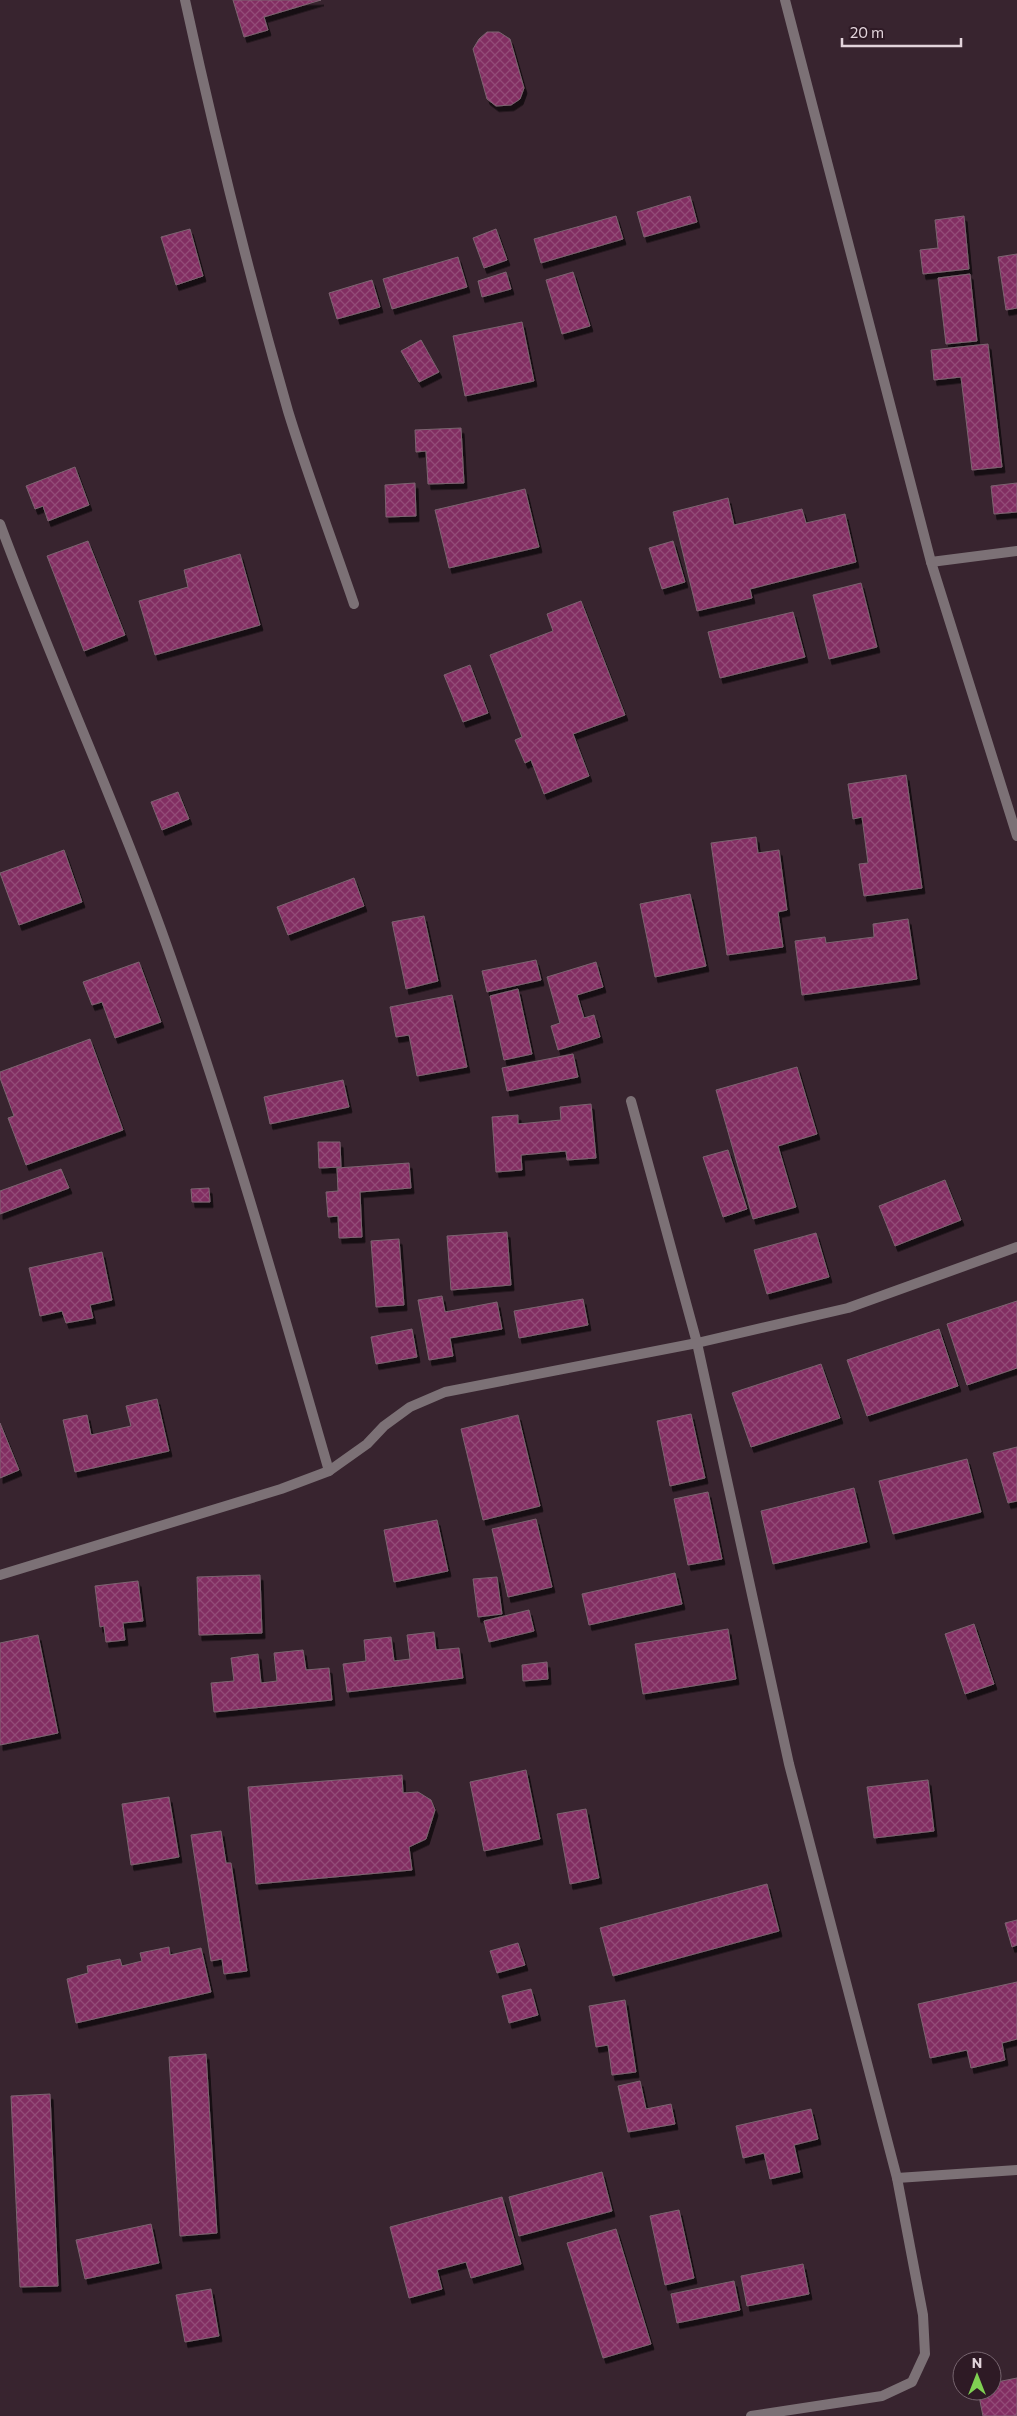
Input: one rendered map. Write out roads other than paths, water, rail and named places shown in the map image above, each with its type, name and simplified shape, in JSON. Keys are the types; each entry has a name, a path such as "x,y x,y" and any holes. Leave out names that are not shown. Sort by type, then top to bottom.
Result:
{"street":[{"path":"185,0 223,167 281,384 354,604"},
{"path":"785,0 931,562 1017,836"},
{"path":"0,524 87,737 177,974 263,1241 329,1471"},
{"path":"931,562 1017,551"},
{"path":"631,1101 697,1343 789,1764 897,2178 923,2315 925,2354 912,2382 882,2396 751,2416"},
{"path":"0,1575 281,1489 329,1471 367,1444 384,1426 410,1407 445,1392 697,1343 848,1308 1017,1248"},
{"path":"897,2178 1017,2170"}]}
